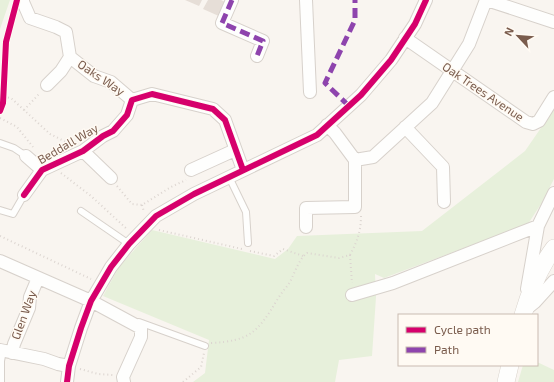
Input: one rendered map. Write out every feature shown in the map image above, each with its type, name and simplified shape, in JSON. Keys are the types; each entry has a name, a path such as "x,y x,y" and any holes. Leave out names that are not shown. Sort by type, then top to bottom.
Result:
{"main road":[{"path":"524,312 530,290 548,256 554,248"},
{"path":"506,382 510,366"}],"street":[{"name":"Oaks Way","path":"23,0 30,18 66,32 70,56 61,71 47,85"},
{"path":"232,0 222,23 263,41 256,56"},
{"path":"306,0 310,92"},
{"path":"67,382 69,366 91,301 111,267 132,240 156,216 194,194 317,135 361,95 391,60 415,24 426,0"},
{"path":"355,160 373,157 432,103 469,44 486,0 554,22"},
{"name":"Oak Trees Avenue","path":"405,38 526,122 533,124 539,121 554,97"},
{"name":"Oaks Way","path":"70,56 94,76 111,82 132,100"},
{"path":"132,100 152,94 213,109 225,120 243,170"},
{"name":"Beddall Way","path":"24,196 47,168 80,152 113,131 127,115 132,100"},
{"path":"306,227 306,208 355,207 355,160 327,125"},
{"path":"405,127 443,167 444,202"},
{"path":"191,170 235,150"},
{"name":"Beddall Way","path":"30,152 47,168"},
{"path":"80,152 111,178"},
{"path":"524,312 538,226 554,193"},
{"path":"352,295 394,284 538,226"},
{"path":"0,261 91,301 141,328 141,337 123,379"},
{"name":"Glen Way","path":"5,352 14,344 29,308 30,297 38,278"},
{"path":"524,312 554,281"},
{"name":"Glen Way","path":"5,352 44,359 69,366"}],"lane":[{"path":"0,142 14,148 30,152"},
{"path":"229,177 246,212 248,243"},
{"name":"Beddall Way","path":"0,210 13,214 24,196"},
{"path":"81,211 132,240"},
{"path":"122,318 138,322 205,346"},
{"path":"1,382 1,361 5,352"}],"path":[{"path":"24,110 47,85"},
{"path":"4,89 3,100 11,98 50,134 70,144 80,152"},
{"path":"0,118 17,127 30,152"},
{"path":"47,168 69,180 91,196 132,240"},
{"path":"111,178 132,204 142,205"},
{"path":"352,295 350,254 357,242 361,227 361,213 355,207"},
{"path":"148,224 156,229 243,250 274,256 283,249 303,256"},
{"path":"0,236 101,284"},
{"path":"183,382 201,367 205,346 210,343 229,342 248,336 264,321 282,291 288,284 303,256 307,253 339,258 350,254"},
{"path":"69,366 123,379"}],"green space":[{"path":"0,0 10,0 0,29"},
{"path":"554,109 554,179 541,204 528,224 384,278 375,274 376,297 372,356 339,360 335,382 193,382 205,373 209,340 103,296 119,267 152,230 275,259 288,249 297,236 422,231 525,151"},
{"path":"538,362 554,370 554,382 518,382 523,366 538,366"}],"building":[{"path":"185,0 202,0 199,6"},
{"path":"208,0 221,0 227,3 221,17 203,9"}],"marked path":[{"path":"232,0 222,23 263,41 257,56"},
{"path":"349,106 325,83 355,20 355,0"}],"cycle path":[{"path":"0,111 3,103 6,42 17,0"},
{"path":"67,382 69,366 91,301 111,267 129,244 156,216 194,194 317,135 361,95 391,60 415,24 426,0"},
{"path":"24,195 42,170 83,151 103,136 113,131 127,115 132,100 152,94 213,109 225,120 243,170"}]}
